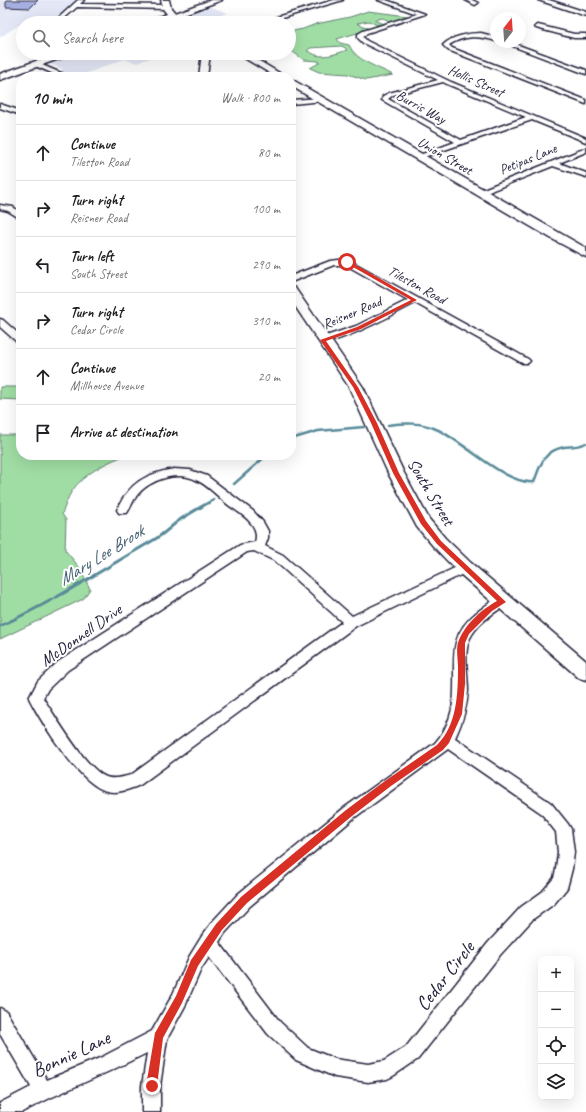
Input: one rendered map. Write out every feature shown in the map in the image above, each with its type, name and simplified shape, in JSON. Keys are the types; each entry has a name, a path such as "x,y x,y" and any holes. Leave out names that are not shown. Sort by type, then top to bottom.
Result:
{"main road":[{"path":"170,16 218,0"},
{"path":"542,0 586,14"},
{"path":"166,4 176,8 192,8"},
{"path":"166,4 173,15"},
{"path":"0,77 47,60"},
{"path":"204,72 205,60"},
{"path":"252,60 273,72"},
{"name":"Union Street","path":"296,85 586,253"},
{"name":"South Street","path":"296,299 356,387 396,473 423,523 439,542 502,602 586,672"}],"street":[{"path":"63,16 81,0"},
{"path":"284,16 340,0"},
{"name":"Hollis Street","path":"382,0 422,14 364,32 360,36 365,42 444,80 586,140"},
{"path":"468,0 475,3"},
{"path":"75,5 125,7 166,4"},
{"path":"538,27 574,36 586,36"},
{"path":"490,37 475,34 450,42 446,45 450,49 586,102"},
{"path":"521,48 586,72"},
{"path":"35,64 54,72"},
{"name":"Burris Way","path":"444,80 391,94 385,97 385,100 435,130 460,142"},
{"path":"296,102 322,100"},
{"path":"0,106 16,111"},
{"path":"419,157 531,118"},
{"name":"Petipas Lane","path":"480,192 586,150"},
{"path":"552,163 586,175"},
{"path":"0,207 10,209 16,213"},
{"name":"Tileston Road","path":"296,277 333,263 344,262 524,361"},
{"name":"Reisner Road","path":"323,340 359,328 414,300"},
{"path":"0,322 16,336"},
{"path":"123,510 129,496 136,488 149,480 161,475 187,473 198,476 254,519 262,531 262,539 259,546 279,558 350,622"},
{"name":"McDonnell Drive","path":"259,546 244,548 168,596 63,666 43,685 36,698 82,767 104,784 121,784 135,780 350,622 465,568"},
{"path":"152,1112 152,1086 158,1037 179,1000 195,963 208,942 219,927 244,900 349,813 440,748 447,741 459,714 462,684 461,643 466,632 489,609 502,602"},
{"name":"Cedar Circle","path":"208,942 274,1028 302,1054 335,1068 368,1073 387,1070 412,1053 494,949 527,913 548,898 561,882 564,870 566,852 563,829 546,808 447,741"},
{"path":"0,1017 43,1091"},
{"name":"Bonnie Lane","path":"3,1112 43,1091 108,1063 158,1037"}],"shaded area":[{"path":"0,0 78,0 60,16 16,16 16,27 0,37"},
{"path":"206,5 228,13 218,16 182,15"},
{"path":"57,60 121,60 90,72 63,72 60,71 63,69 48,63"},
{"path":"127,60 144,60 137,63"}],"green space":[{"path":"368,11 407,16 391,22 383,18 374,20 383,24 377,25 369,21 357,23 370,29 337,39 340,43 349,45 352,51 362,59 393,75 366,80 348,74 319,72 310,68 319,63 319,61 304,60 296,54 296,30 316,24 350,17","holes":["341,46 347,50 328,56 320,56 307,51 310,48"]},
{"path":"0,387 16,387 16,400 0,399"},
{"path":"0,435 16,435 16,460 114,460 82,479 70,494 62,514 66,520 65,550 80,568 90,589 83,599 0,639"}],"building":[{"path":"6,0 38,0 30,8 6,7"}],"waterway":[{"name":"Mary Lee Brook","path":"388,425 412,424 424,425 436,429 498,470 510,477 523,481 534,482 543,460 551,452 564,447 578,446 586,443"},
{"name":"Mary Lee Brook","path":"296,438 318,431 364,427"},
{"name":"Mary Lee Brook","path":"234,484 261,460"},
{"name":"Mary Lee Brook","path":"0,626 39,607 156,539 181,519 213,500"}],"route":[{"path":"152,1086 158,1037 179,1000 195,963 208,942 219,927 244,900 349,813 440,748 447,741 459,714 462,684 460,668 461,643 466,632 489,609 502,602 439,542 423,523 396,473 356,387 323,340 359,328 414,300 347,262"}]}
